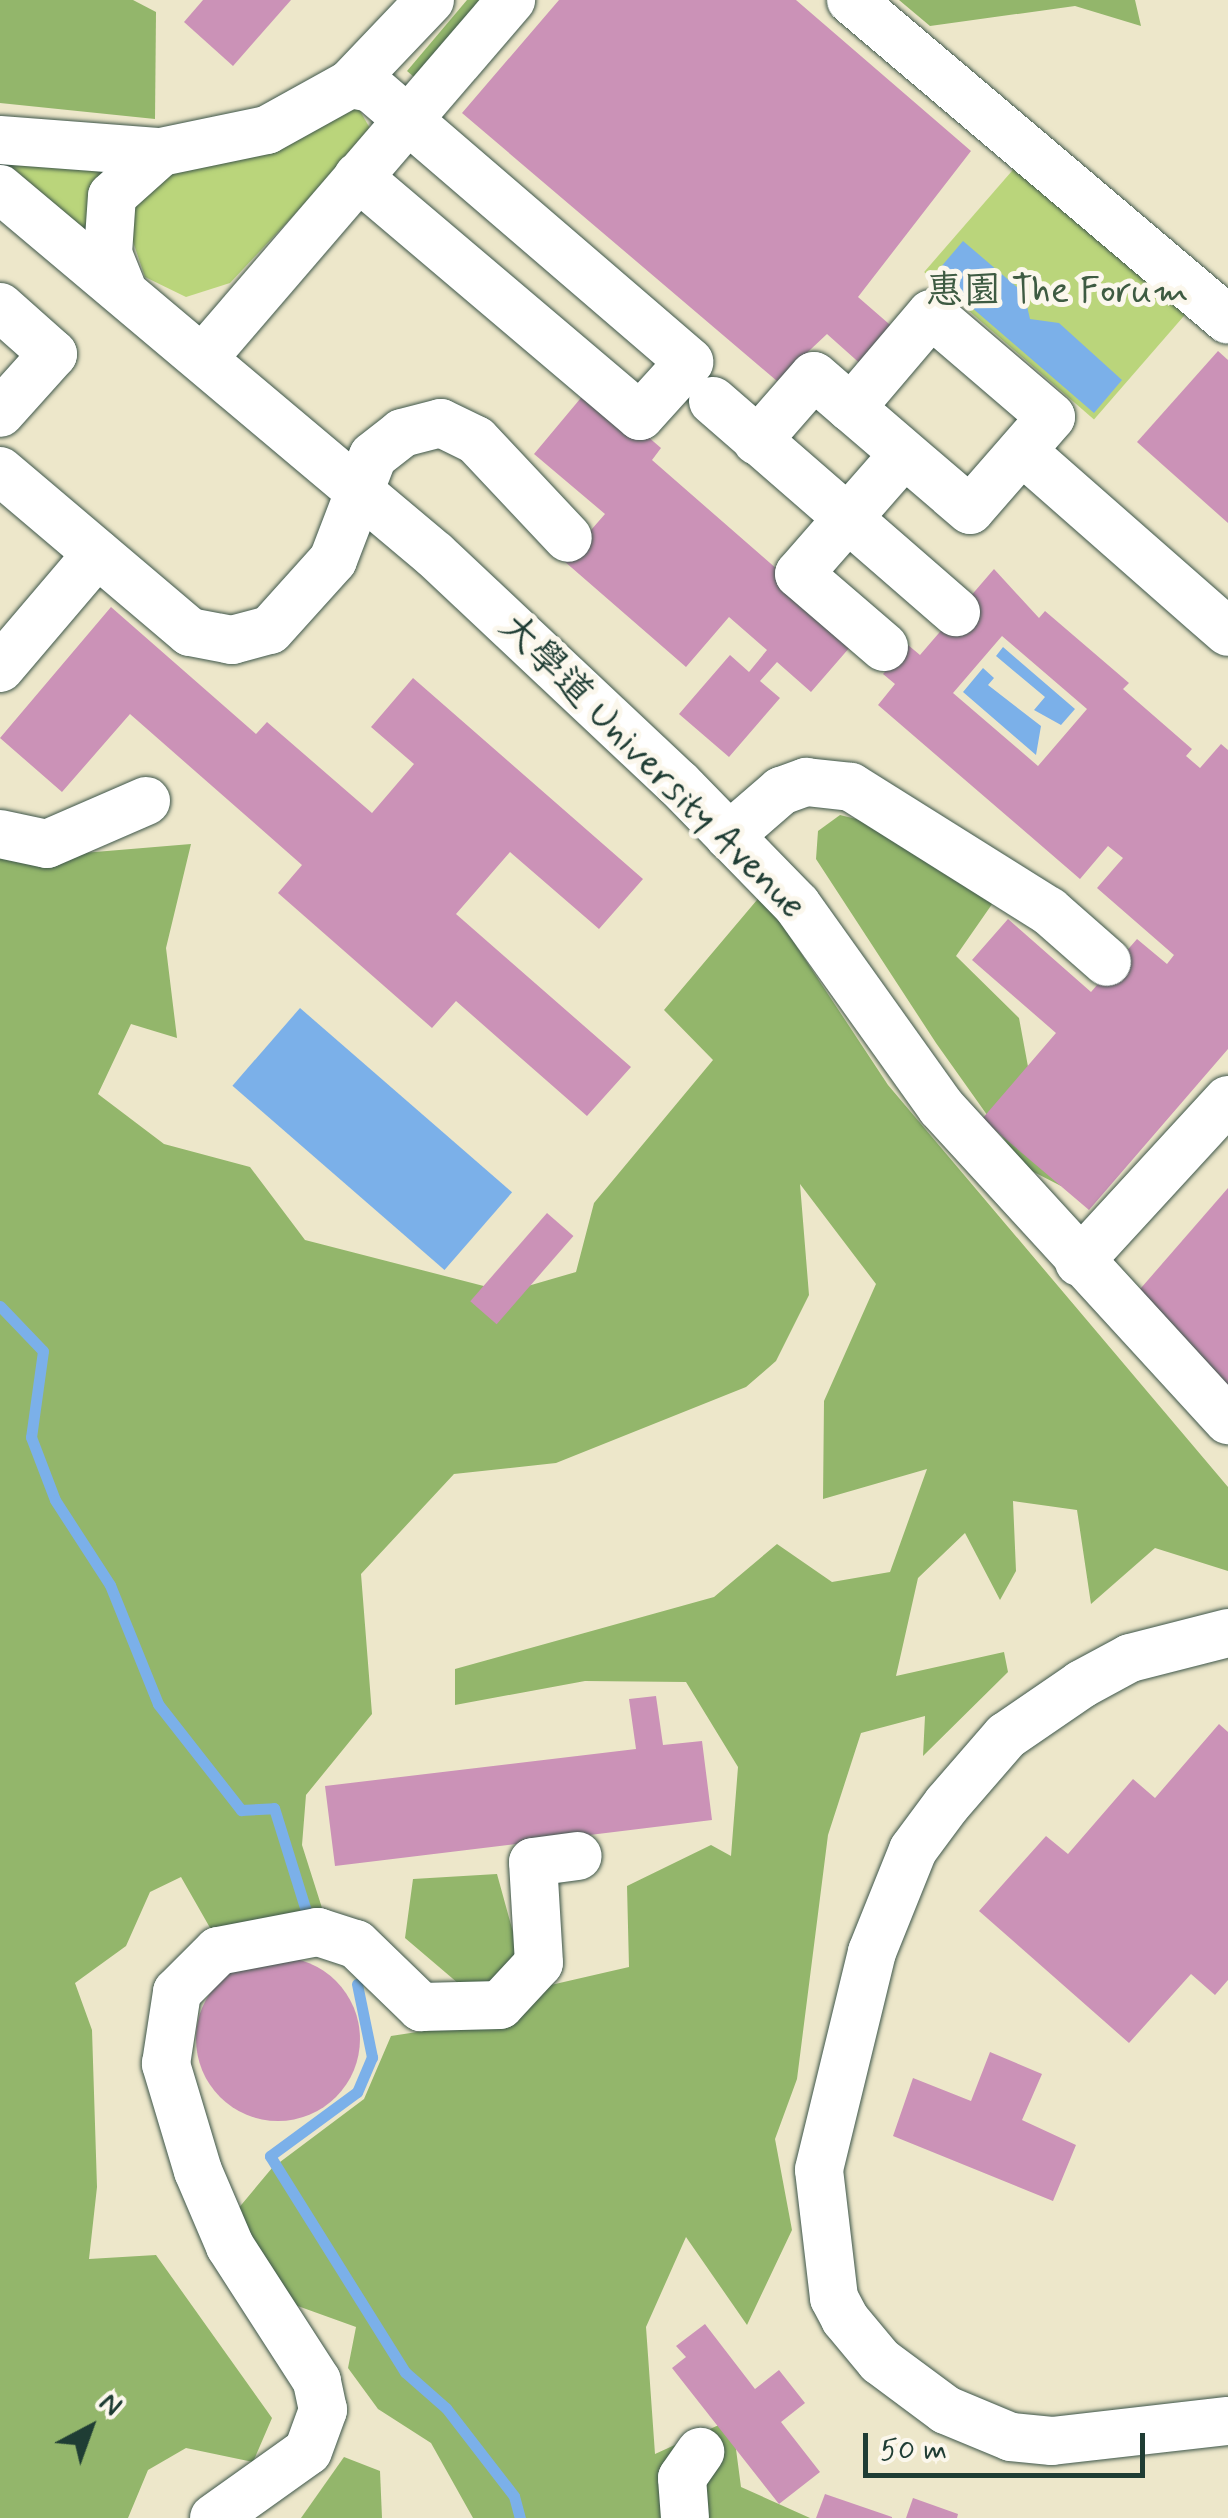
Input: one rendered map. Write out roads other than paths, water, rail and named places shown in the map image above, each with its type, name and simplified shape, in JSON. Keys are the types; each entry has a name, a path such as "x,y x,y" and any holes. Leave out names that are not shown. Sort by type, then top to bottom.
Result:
{"street":[{"path":"0,140 161,152 267,130 350,84 430,0"},
{"path":"204,357 511,0"},
{"path":"851,0 1228,320"},
{"path":"350,84 371,88 688,362 640,416 358,177"},
{"path":"121,286 108,253 112,196 161,152"},
{"name":"大學道 University Avenue","path":"0,189 121,286 359,490 797,904 941,1108 1228,1420"},
{"path":"758,441 814,376 904,454 970,510 1050,416 917,302 851,408"},
{"path":"0,307 53,354 0,412"},
{"path":"713,401 956,612"},
{"path":"0,471 190,632 232,640 270,630 332,560 373,456 402,433 441,423 476,440 568,538"},
{"path":"1022,451 1228,632"},
{"path":"884,647 799,574 904,454"},
{"path":"0,668 97,554"},
{"path":"729,836 781,791 806,782 850,787 1049,910 1107,962"},
{"path":"0,834 47,844 146,801"},
{"path":"1079,1262 1228,1100"},
{"path":"1228,1634 1130,1658 1082,1684 1006,1736 946,1804 913,1850 872,1952 819,2170 845,2319 880,2361 946,2410 1011,2437 1052,2441 1228,2421"},
{"path":"214,2518 308,2452 323,2410 309,2367 211,2205 166,2064 170,2011 188,1976 218,1951 302,1933 356,1944 390,2002 443,2013 511,2001 539,1963 533,1862 578,1856"},
{"path":"685,2518 682,2478 700,2452"}],"water":[{"path":"963,241 1024,293 1030,319 1059,323 1122,380 1094,413 934,275"},
{"path":"1003,647 1075,709 1061,725 1034,710 1045,697 996,656"},
{"path":"983,668 994,678 988,685 1041,726 1036,755 963,692"},
{"path":"300,1008 512,1192 444,1270 232,1086"}],"waterway":[{"path":"0,1306 43,1351 31,1437 55,1500 110,1585 158,1704 241,1810 274,1808 308,1917"},
{"path":"357,1984 372,2057 357,2092 270,2156 405,2372 446,2408 514,2496 520,2518"}],"park label":[{"name":"惠園 The Forum","path":"1057,292"}]}
